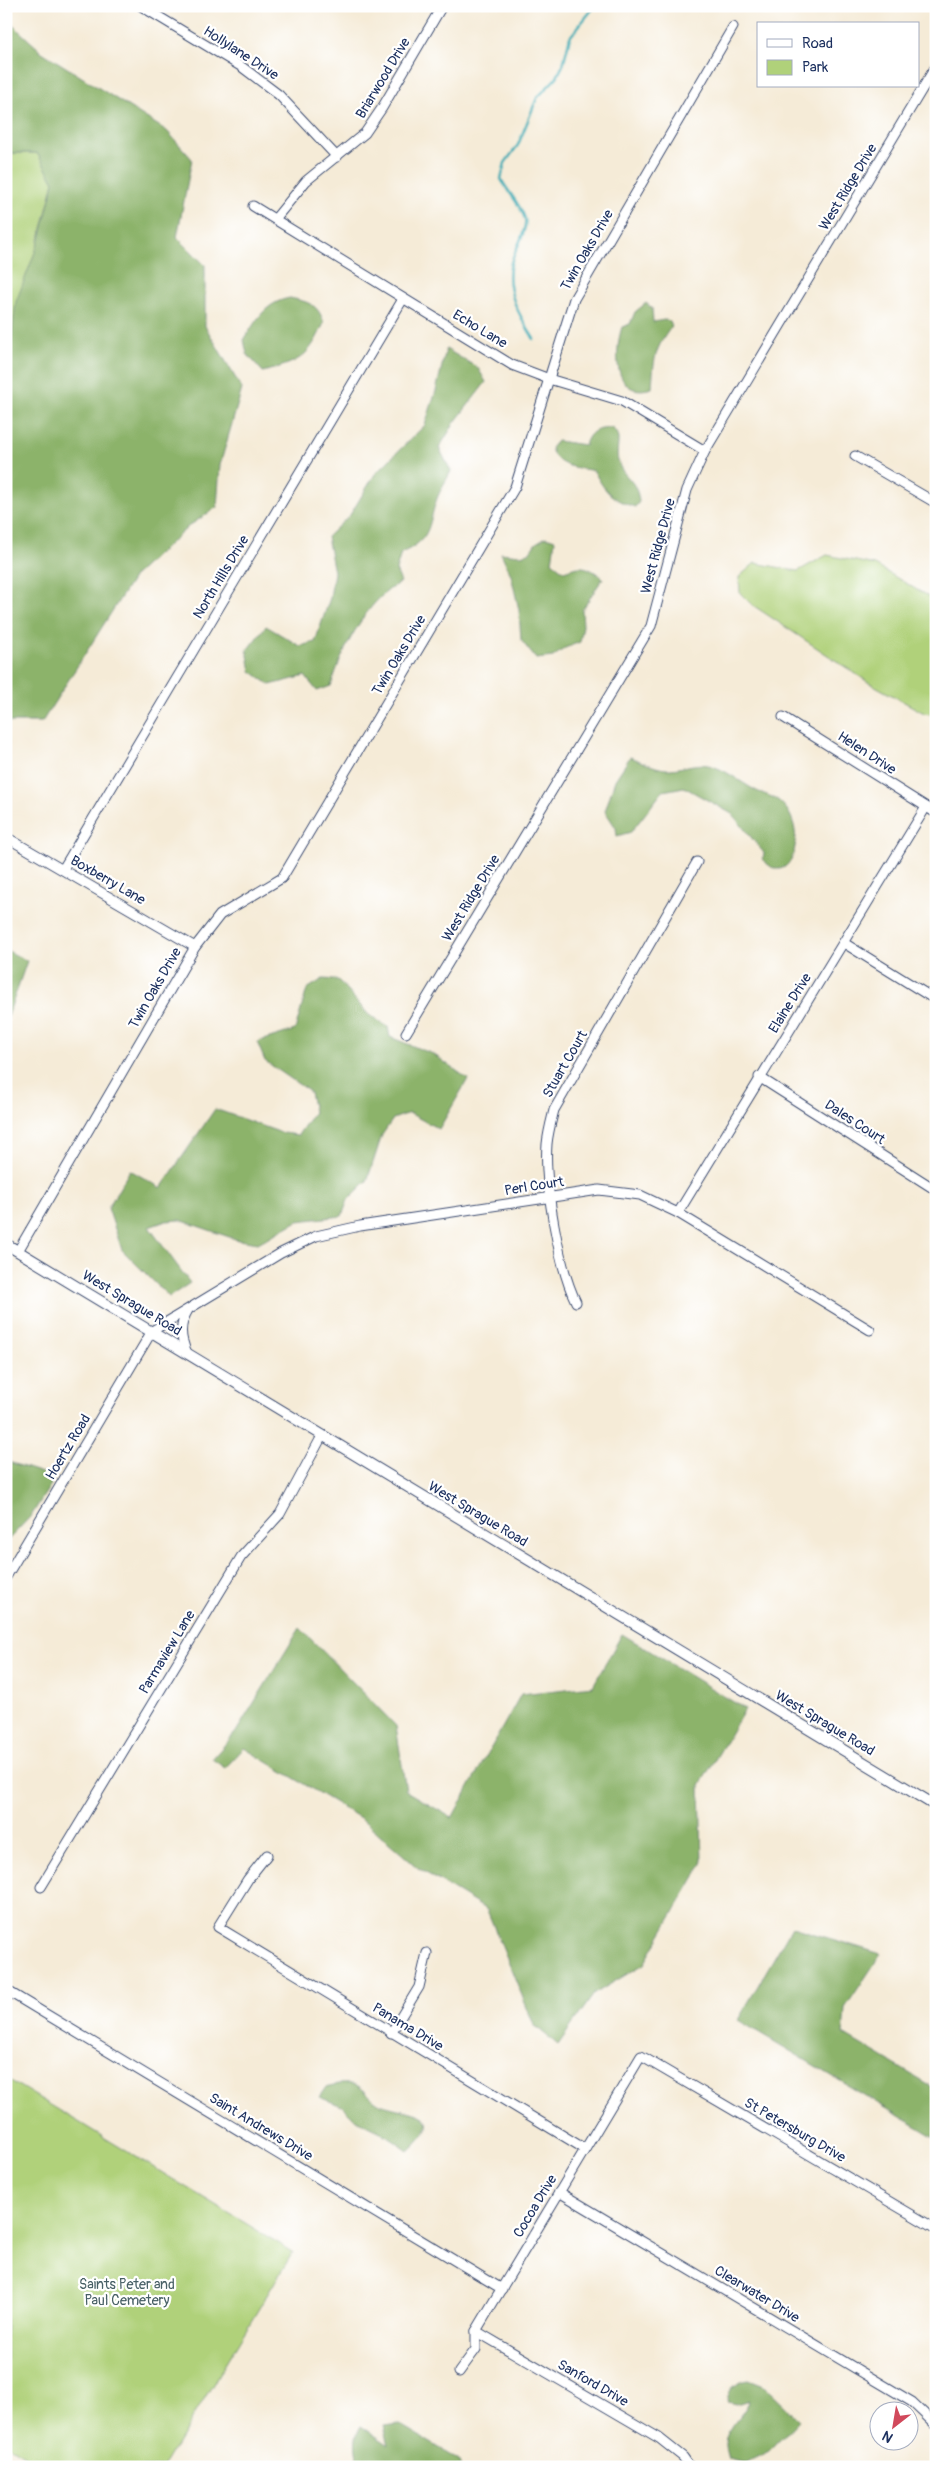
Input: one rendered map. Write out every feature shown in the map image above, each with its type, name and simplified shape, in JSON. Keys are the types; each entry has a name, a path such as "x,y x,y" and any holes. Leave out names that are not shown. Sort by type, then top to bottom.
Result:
{"street":[{"name":"Hollylane Drive","path":"141,6 242,67 279,95 337,157"},
{"name":"Briarwood Drive","path":"275,219 306,181 365,133 382,108 442,6"},
{"name":"Twin Oaks Drive","path":"18,1251 195,947 220,915 282,878 515,487 574,299 733,27"},
{"name":"West Ridge Drive","path":"406,1033 651,626 687,490 705,452 936,66"},
{"name":"Echo Lane","path":"252,206 512,364 549,379 622,402 705,452"},
{"name":"North Hills Drive","path":"63,869 403,299"},
{"path":"855,456 936,503"},
{"name":"Helen Drive","path":"783,717 936,813"},
{"name":"Elaine Drive","path":"678,1213 926,807"},
{"name":"Boxberry Lane","path":"6,837 195,947"},
{"name":"Stuart Court","path":"576,1302 567,1283 550,1198 547,1144 554,1110 697,862"},
{"path":"844,943 936,1000"},
{"name":"Dales Court","path":"760,1077 936,1190"},
{"name":"Perl Court","path":"152,1331 281,1253 316,1236 360,1226 599,1190 640,1195 678,1213 870,1330"},
{"name":"West Sprague Road","path":"6,1244 936,1806"},
{"path":"187,1353 181,1341 181,1330 188,1310"},
{"name":"Hoertz Road","path":"6,1576 152,1331"},
{"name":"Parmaview Lane","path":"41,1887 240,1557 280,1514 322,1436"},
{"name":"Panama Drive","path":"267,1855 248,1878 218,1927 585,2149"},
{"path":"391,2033 419,1987 427,1953"},
{"name":"Saint Andrews Drive","path":"6,1990 502,2289"},
{"name":"Cocoa Drive","path":"459,2372 476,2350 476,2331 641,2056"},
{"name":"St Petersburg Drive","path":"641,2056 936,2229"},
{"name":"Clearwater Drive","path":"558,2192 912,2402 936,2425"},
{"name":"Sanford Drive","path":"476,2331 659,2438 683,2457 690,2467"}],"green space":[{"path":"6,19 42,52 167,131 192,159 177,237 205,265 205,326 242,389 220,465 217,507 189,526 135,575 42,722 6,722 6,382 16,302 40,239 54,182 37,153 6,153"},
{"path":"6,153 37,153 54,182 12,345 6,382"},
{"path":"290,298 312,305 319,312 324,323 313,344 301,357 286,365 263,372 247,354 244,340 268,308 274,303"},
{"path":"646,303 652,308 653,322 670,321 672,326 658,348 653,369 652,388 639,390 630,387 623,381 619,371 618,349 622,327 630,324 635,312"},
{"path":"446,349 478,368 486,382 455,422 439,448 451,471 438,496 428,530 412,548 401,553 396,570 401,582 388,590 366,613 349,642 331,686 317,691 305,676 270,685 251,671 247,650 266,626 300,646 315,642 330,598 334,572 327,537 350,515 375,474 425,425 436,391"},
{"path":"612,428 617,435 617,456 620,467 633,483 638,494 639,502 635,507 620,501 610,494 594,471 562,463 554,455 551,448 557,441 585,445 589,436 595,431"},
{"path":"546,537 555,540 552,562 564,571 576,567 585,567 603,578 582,610 583,626 580,642 565,648 553,657 536,659 521,640 519,610 511,575 501,553 520,555 529,553 536,543"},
{"path":"827,555 875,565 936,601 936,715 924,713 868,682 751,604 740,593 739,577 755,563 798,571"},
{"path":"630,757 652,766 666,769 697,764 708,765 726,772 755,790 777,799 789,813 794,826 796,840 794,853 789,863 782,869 773,868 763,859 764,853 732,814 684,787 663,791 631,832 617,836 616,828 605,811 615,780"},
{"path":"6,950 27,961 6,1021"},
{"path":"323,979 338,980 368,1014 388,1027 390,1037 433,1054 468,1079 439,1129 409,1113 393,1119 382,1135 367,1181 348,1200 342,1216 298,1221 258,1243 238,1240 180,1220 166,1221 149,1227 190,1283 169,1297 122,1250 108,1208 130,1170 161,1188 215,1109 282,1133 298,1135 314,1112 310,1092 265,1061 257,1042 295,1030 307,989"},
{"path":"6,1461 45,1474 53,1481 31,1516 6,1542"},
{"path":"300,1628 396,1726 406,1791 452,1818 521,1694 593,1686 622,1634 745,1709 700,1785 702,1864 644,1964 594,1994 558,2045 534,2025 487,1910 418,1868 362,1819 244,1748 225,1768 212,1759 236,1732"},
{"path":"792,1927 881,1954 845,2008 843,2034 936,2089 936,2138 738,2020"},
{"name":"Saints Peter and Paul Cemetery","path":"6,2078 293,2252 163,2467 43,2467 6,2444"},
{"path":"339,2084 356,2085 379,2104 416,2113 427,2122 427,2128 421,2138 408,2151 383,2133 356,2120 342,2106 319,2097 326,2087"},
{"path":"749,2380 764,2386 799,2420 769,2451 745,2463 729,2459 726,2441 732,2427 750,2400 737,2404 727,2402 729,2393 734,2387 740,2382"},
{"path":"399,2424 458,2459 461,2467 359,2467 356,2436 361,2426 389,2445 384,2426"}],"waterway":[{"path":"534,339 515,303 509,273 523,234 525,219 521,209 501,179 505,163 518,145 537,98 557,77 563,65 570,37 595,6"}]}
